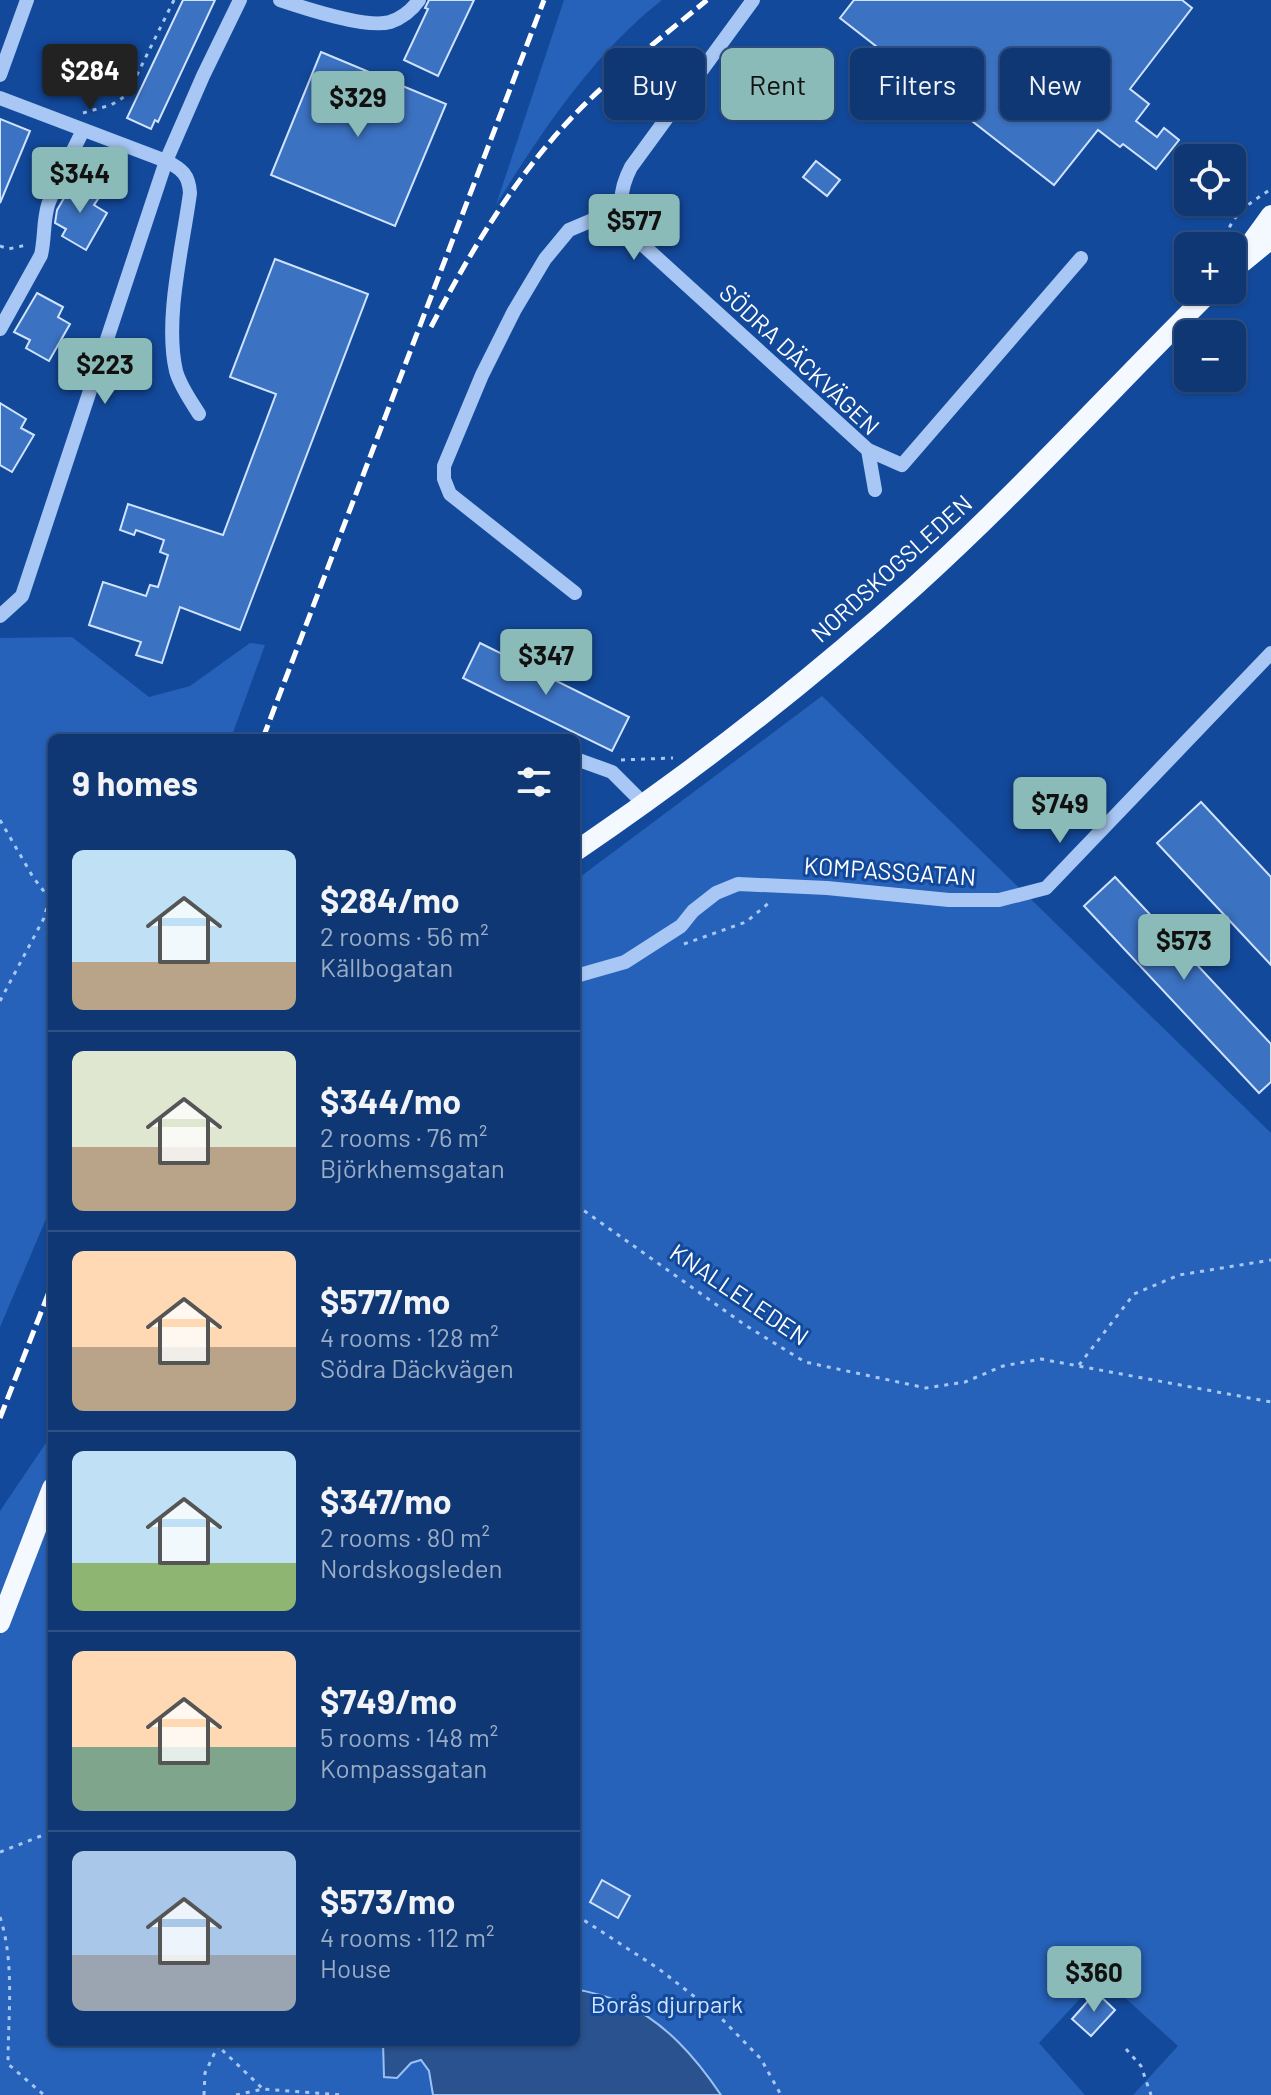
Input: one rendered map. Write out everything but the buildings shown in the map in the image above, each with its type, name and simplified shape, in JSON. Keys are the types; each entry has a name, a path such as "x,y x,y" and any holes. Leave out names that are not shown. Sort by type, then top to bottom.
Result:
{"main road":[{"path":"1246,250 1271,215"},
{"path":"1246,259 1271,239"},
{"name":"NORDSKOGSLEDEN","path":"580,848 732,740 918,584 1198,304"},
{"path":"0,1623 48,1498"}],"street":[{"path":"0,75 27,0"},
{"path":"0,616 22,596 166,161 240,0"},
{"path":"280,0 321,13 387,24 407,14 419,0"},
{"path":"575,593 450,494 444,479 444,466 482,375 514,311 545,259 569,230 621,208 623,182 631,167 753,0"},
{"path":"0,98 166,161 180,167 189,178 190,193 172,321 173,348 176,374 199,414"},
{"path":"0,329 41,255 49,204 83,130"},
{"name":"SÖDRA DÄCKVÄGEN","path":"621,208 633,236 868,450 875,490"},
{"path":"868,450 902,465 1081,258"},
{"name":"KOMPASSGATAN","path":"580,975 625,962 681,926 693,911 716,893 738,884 949,900 999,900 1046,888 1271,653"},
{"path":"580,760 612,772 644,804"}],"path":[{"path":"66,123 88,110 111,105 127,95 174,0"},
{"path":"1227,232 1243,207 1271,189"},
{"path":"0,246 8,249 23,247 43,233"},
{"path":"600,766 617,760 654,760 684,755"},
{"path":"0,820 48,898"},
{"path":"0,1001 48,907"},
{"name":"KNALLELEDEN","path":"580,1208 745,1325 805,1362 926,1388 965,1382 1003,1366 1041,1359 1271,1402"},
{"path":"1079,1365 1134,1294 1179,1275 1271,1260"},
{"path":"0,1852 41,1836 48,1839"},
{"path":"0,1917 5,1933 8,1967 8,2064 44,2095"},
{"path":"580,1918 659,1969 718,2015 761,2059 781,2095"},
{"path":"204,2095 205,2073 217,2046"},
{"path":"220,2046 263,2089"},
{"path":"1126,2049 1141,2066 1151,2095"},
{"path":"236,2095 263,2089 342,2095"}],"green space":[{"path":"564,0 662,0 609,48 604,48 604,54 570,95 496,205"},
{"path":"72,637 149,697 190,686 250,643 265,645 232,734 48,734 48,1214 0,1327 0,638"},
{"name":"Borås djurpark","path":"822,696 1271,1133 1271,2095 1133,2095 1178,2046 1101,1976 1039,2043 1085,2095 0,2095 0,1511 48,1440 48,2046 580,2046 580,877"}],"shaded area":[{"path":"580,1990 619,2001 654,2021 690,2055 721,2095 433,2095 429,2071 421,2060 411,2063 397,2078 384,2077 383,2046 580,2046"}],"railway":[{"path":"265,734 544,0"},
{"path":"431,327 481,237 540,154 600,89 707,0"},
{"path":"0,1418 48,1294"}]}
